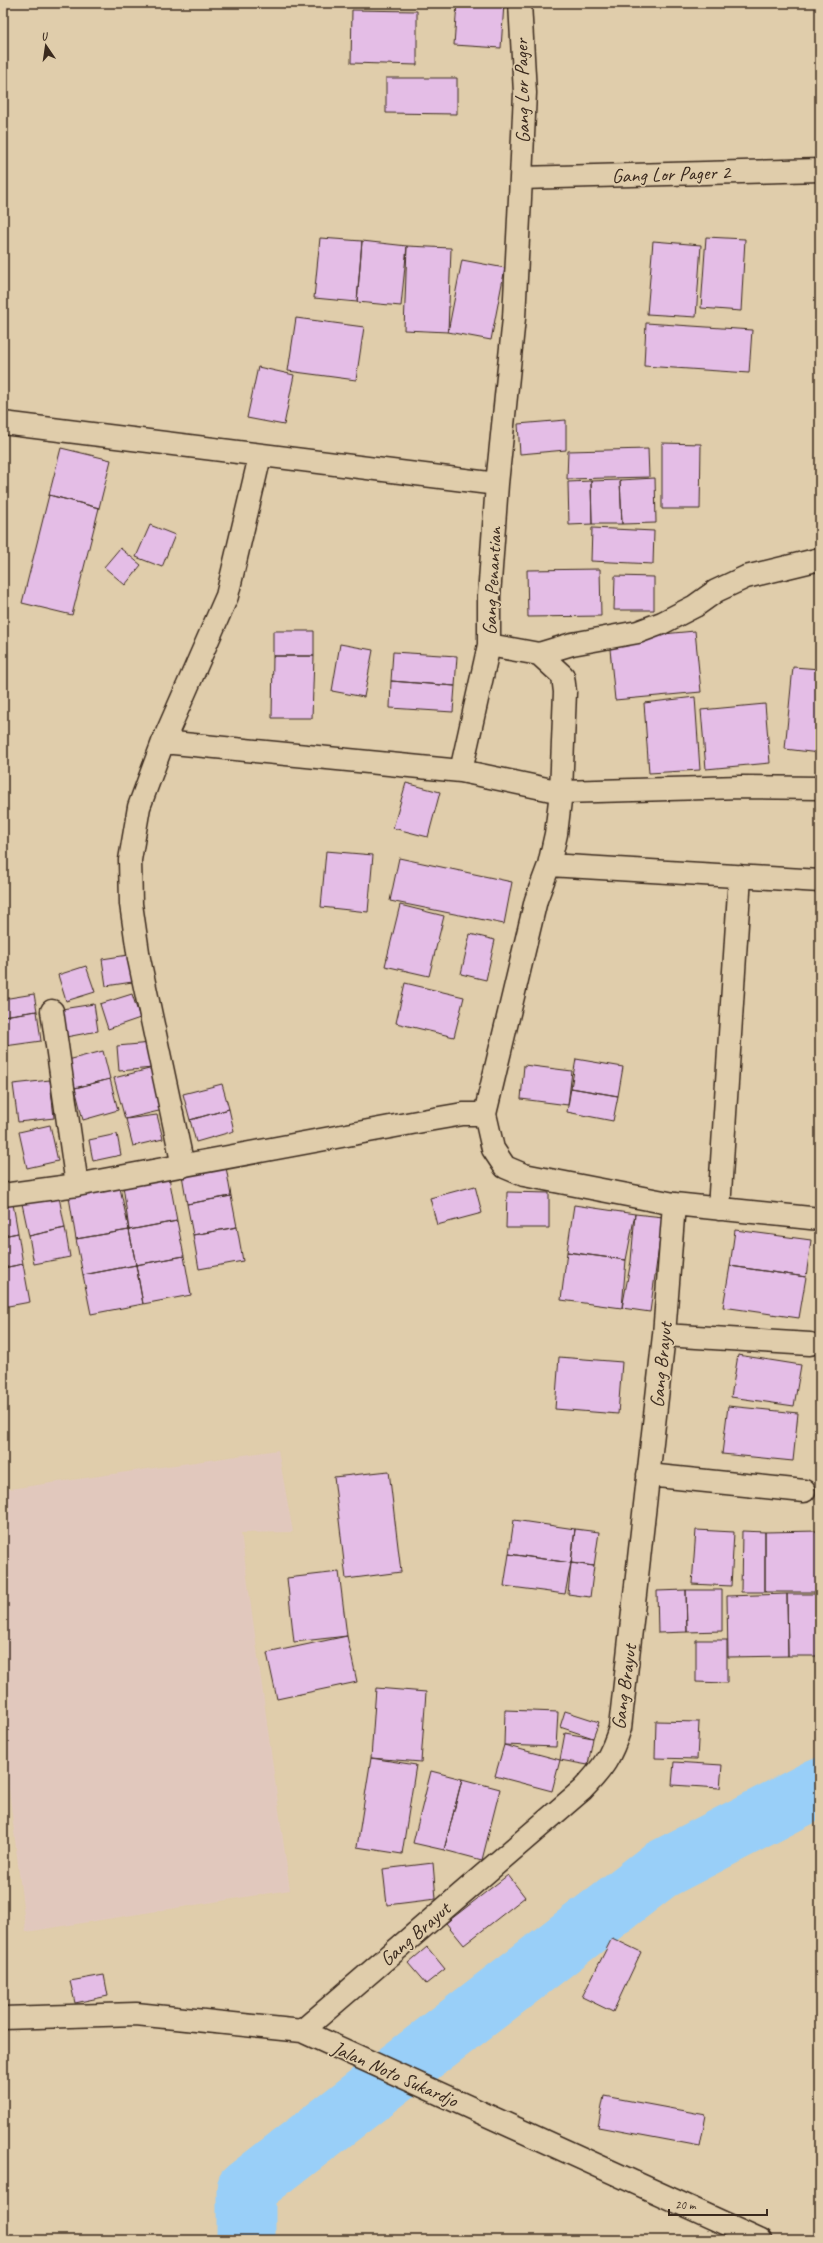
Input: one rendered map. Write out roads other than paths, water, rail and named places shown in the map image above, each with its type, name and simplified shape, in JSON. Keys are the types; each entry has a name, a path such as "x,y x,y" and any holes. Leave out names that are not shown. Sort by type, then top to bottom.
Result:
{"street":[{"name":"Gang Lor Pager","path":"497,484 514,318 521,178 525,93 520,3"},
{"name":"Gang Lor Pager 2","path":"521,178 820,170"},
{"path":"3,423 260,456 497,484"},
{"path":"183,1166 139,959 130,904 130,860 139,807 163,742 227,596 260,456"},
{"name":"Gang Penantian","path":"497,484 489,596 489,645 539,654"},
{"path":"539,654 572,644 638,632 662,623 694,606 716,590 746,578 820,559"},
{"path":"461,771 489,645"},
{"path":"539,654 563,676 565,692 561,792 556,834 549,865 536,900 485,1114 493,1149 505,1167 524,1175 674,1204 820,1219"},
{"path":"163,742 461,771 561,792 741,787 820,788"},
{"path":"549,865 820,881"},
{"path":"719,1209 740,876"},
{"path":"52,1010 77,1185"},
{"path":"3,1194 77,1185 463,1114 485,1114"},
{"name":"Gang Brayut","path":"302,2031 582,1790 603,1768 614,1749 620,1728 664,1334 674,1204"},
{"path":"664,1334 810,1344"},
{"path":"648,1476 804,1492"},
{"name":"Jalan Noto Sukardjo","path":"3,2018 136,2014 302,2031 761,2240"}],"waterway":[{"path":"246,2240 246,2189 660,1870 820,1787"}]}
